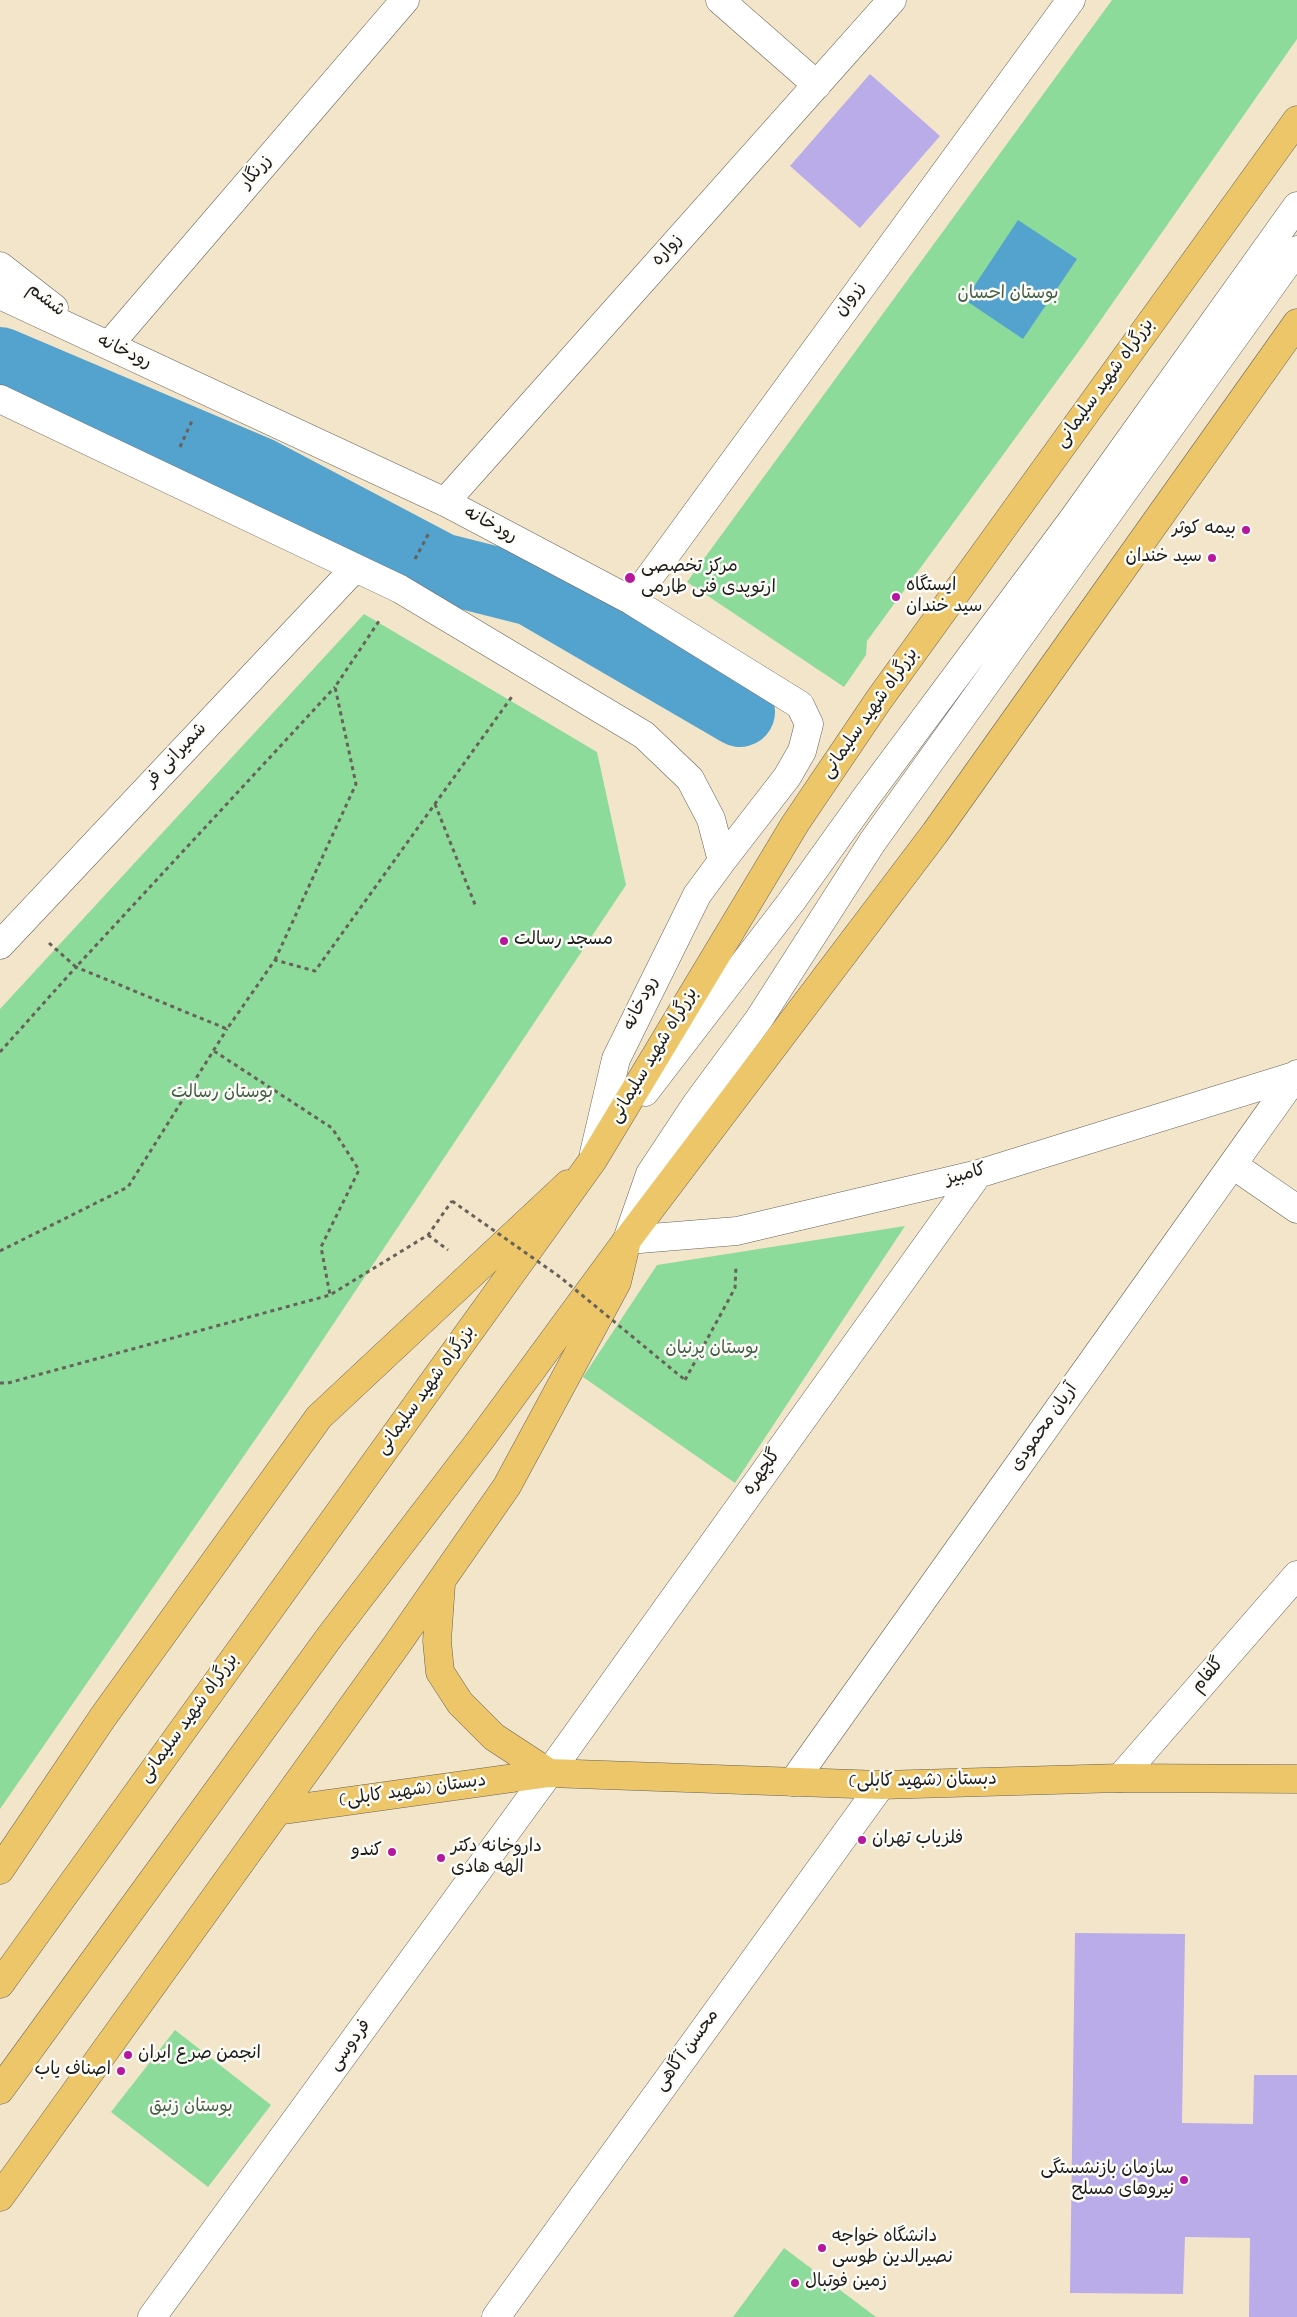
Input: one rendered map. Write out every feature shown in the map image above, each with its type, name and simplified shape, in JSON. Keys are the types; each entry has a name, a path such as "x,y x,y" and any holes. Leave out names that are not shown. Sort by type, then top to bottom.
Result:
{"main road":[{"name":"بزرگراه شهید سلیمانی","path":"0,1984 593,1160 795,824 866,718 1297,120"},
{"path":"0,2090 331,1635 481,1439 627,1240 935,833 1297,323"},
{"path":"0,1870 103,1717 319,1417 593,1160"},
{"path":"0,2197 507,1486 616,1282 627,1240"},
{"path":"441,1581 437,1641 440,1672 460,1702 494,1737 549,1773"},
{"name":"دبستان (شهید کابلی)","path":"277,1811 549,1773 881,1785 1120,1778 1297,1779"}],"street":[{"name":"زرنگار","path":"100,341 405,0"},
{"path":"720,0 817,85"},
{"name":"زواره","path":"445,502 892,0"},
{"name":"زروان","path":"632,600 1071,0"},
{"path":"593,1160 791,902 867,796 1067,528 1297,206"},
{"path":"627,1240 650,1174 697,1103 758,1019 873,842 1297,250"},
{"name":"ششم","path":"0,266 100,341"},
{"name":"رودخانه","path":"0,294 445,502 632,600 800,705 809,724 802,751 787,777 722,861 693,903 616,1059 593,1160"},
{"path":"0,399 400,589 644,735 690,779 711,819 722,861"},
{"name":"شمیرانی فر","path":"0,945 356,568"},
{"name":"کامبیز","path":"627,1240 737,1231 978,1174 1297,1074"},
{"name":"آریان محمودی","path":"793,1782 1297,1074"},
{"path":"1233,1165 1297,1209"},
{"name":"گلچهره","path":"549,1773 978,1174"},
{"name":"گلفام","path":"1120,1778 1297,1575"},
{"name":"فردوسی","path":"152,2317 549,1773"},
{"name":"محسن آگاهی","path":"496,2317 881,1785"}],"path":[{"path":"165,476 206,391"},
{"path":"0,1052 335,687 400,589 445,502"},
{"path":"275,960 314,971 532,668"},
{"path":"0,1251 128,1187 227,1029 275,960 356,784 335,687"},
{"path":"434,804 476,907"},
{"path":"22,920 76,967 227,1029"},
{"path":"214,1051 332,1128 359,1170 321,1247 330,1295"},
{"path":"0,1382 18,1380 330,1295 428,1235 452,1201 560,1277 685,1380 735,1288"}],"green space":[{"name":"بوستان احسان","path":"1112,0 1297,0 1297,39 1084,344 867,641 866,655 844,687 687,582"},
{"name":"بوستان رسالت","path":"364,614 597,752 626,885 288,1392 0,1809 0,1009"},
{"name":"بوستان پرنیان","path":"905,1226 735,1483 583,1377 657,1265"},
{"name":"بوستان زنبق","path":"175,2030 271,2105 208,2187 111,2112"},
{"name":"زمین فوتبال","path":"784,2248 876,2317 733,2317"}],"water":[{"path":"1018,220 1077,259 1023,339 965,300"}],"building":[{"path":"870,74 940,136 860,228 790,166"},
{"name":"سازمان بازنشستگی نیروهای مسلح","path":"1075,1933 1185,1934 1182,2123 1253,2124 1254,2075 1297,2075 1297,2317 1249,2317 1250,2238 1185,2237 1183,2294 1070,2293"}],"waterway":[{"path":"0,362 259,472 441,568 532,591 740,712"}],"place":[{"name":"بیمه کوثر","path":"1246,530"},
{"name":"سید خندان","path":"1212,558"},
{"name":"مرکز تخصصی ارتوپدی فنی طارمی","path":"630,578"},
{"name":"ایستگاه سید خندان","path":"896,597"},
{"name":"مسجد رسالت","path":"504,941"},
{"name":"فلزیاب تهران","path":"862,1840"},
{"name":"کندو","path":"392,1852"},
{"name":"داروخانه دکتر الهه هادی","path":"441,1858"},
{"name":"انجمن صرع ایران","path":"128,2055"},
{"name":"اصناف یاب","path":"121,2071"},
{"name":"سازمان بازنشستگی نیروهای مسلح","path":"1184,2180"},
{"name":"دانشگاه خواجه نصیرالدین طوسی","path":"822,2248"},
{"name":"زمین فوتبال","path":"795,2283"}]}
